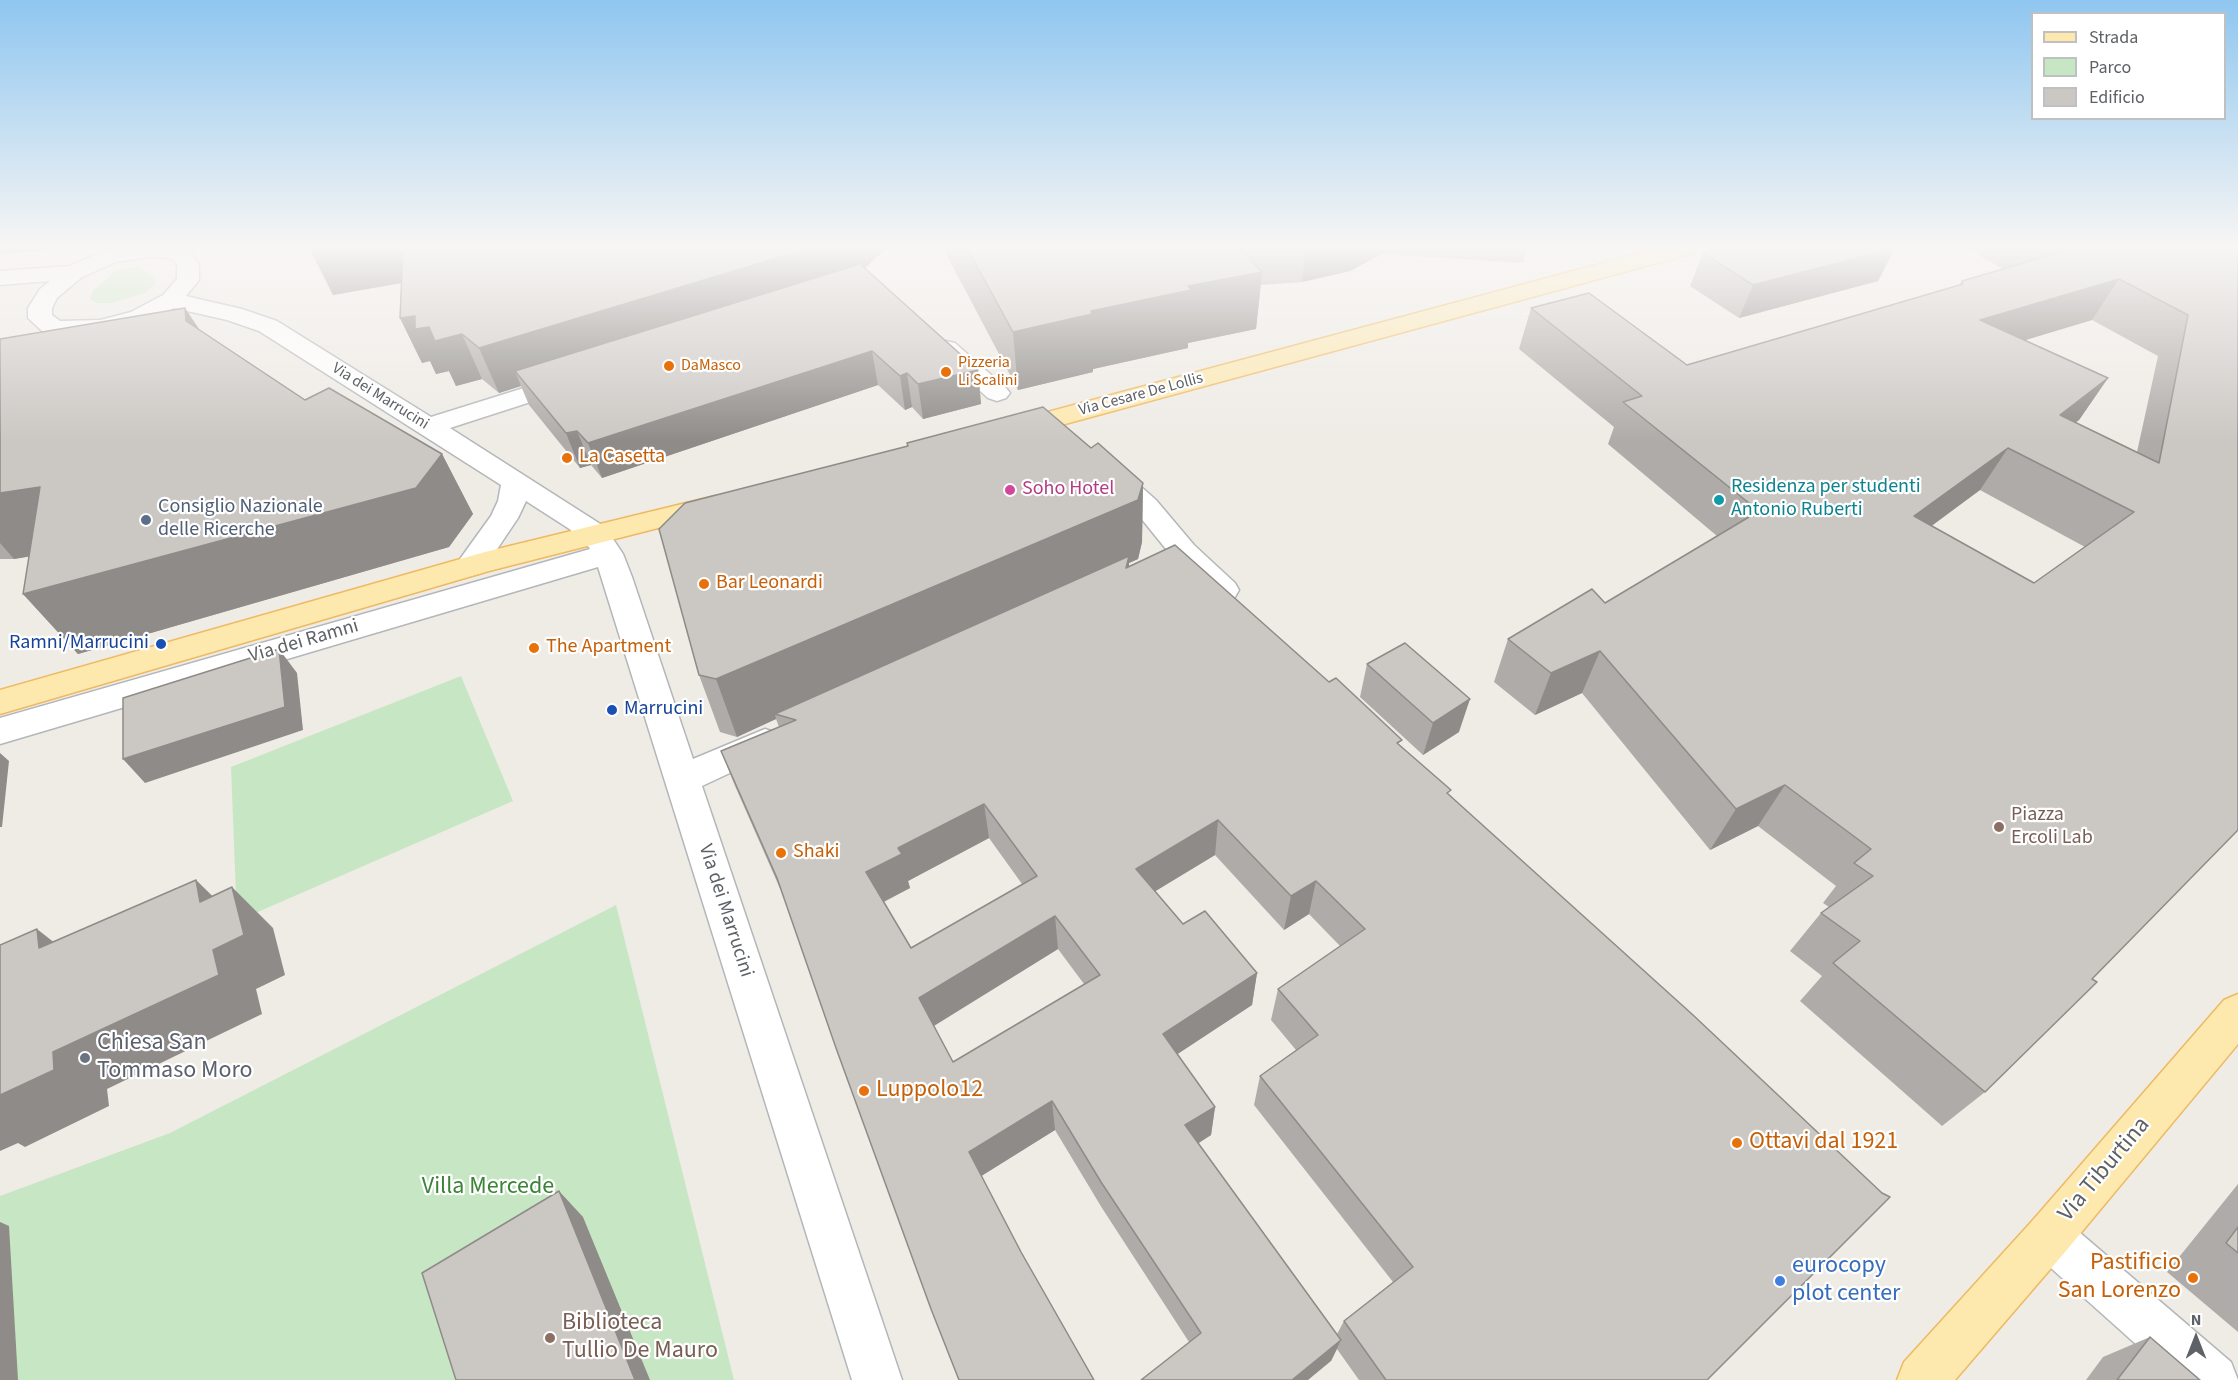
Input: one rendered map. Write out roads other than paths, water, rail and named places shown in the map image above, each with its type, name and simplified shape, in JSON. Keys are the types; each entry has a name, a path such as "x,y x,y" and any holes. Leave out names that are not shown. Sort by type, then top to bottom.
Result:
{"main road":[{"name":"Via Cesare De Lollis","path":"988,436 1448,312"},
{"path":"601,544 737,499"},
{"name":"Via dei Ramni","path":"0,702 470,566 601,544"},
{"name":"Via Tiburtina","path":"1922,1380 2049,1236 2238,1013"}],"street":[{"path":"40,312 41,332 113,325 148,312"},
{"name":"Via dei Marrucini","path":"227,312 268,326 516,482 601,544 617,577 877,1380"},
{"path":"927,331 997,393"},
{"path":"427,427 588,375"},
{"path":"1050,420 1146,506 1167,560 1244,610"},
{"path":"470,566 504,518 512,501 516,482"},
{"name":"Via dei Ramni","path":"0,731 601,544"},
{"path":"682,780 791,730"},
{"path":"2049,1236 2213,1380"}],"place":[{"name":"DaMasco","path":"669,366"},
{"name":"Pizzeria Li Scalini","path":"946,372"},
{"name":"La Casetta","path":"567,458"},
{"name":"Soho Hotel","path":"1010,490"},
{"name":"Residenza per studenti Antonio Ruberti","path":"1719,500"},
{"name":"Consiglio Nazionale delle Ricerche","path":"146,520"},
{"name":"Bar Leonardi","path":"704,584"},
{"name":"Ramni/Marrucini","path":"161,644"},
{"name":"The Apartment","path":"534,648"},
{"name":"Marrucini","path":"612,710"},
{"name":"Piazza Ercoli Lab","path":"1999,827"},
{"name":"Shaki","path":"781,853"},
{"name":"Chiesa San Tommaso Moro","path":"85,1058"},
{"name":"Luppolo12","path":"864,1091"},
{"name":"Ottavi dal 1921","path":"1737,1143"},
{"name":"Pastificio San Lorenzo","path":"2193,1278"},
{"name":"eurocopy plot center","path":"1780,1281"},
{"name":"Biblioteca Tullio De Mauro","path":"550,1338"}],"park label":[{"name":"Villa Mercede","path":"488,1188"}]}
